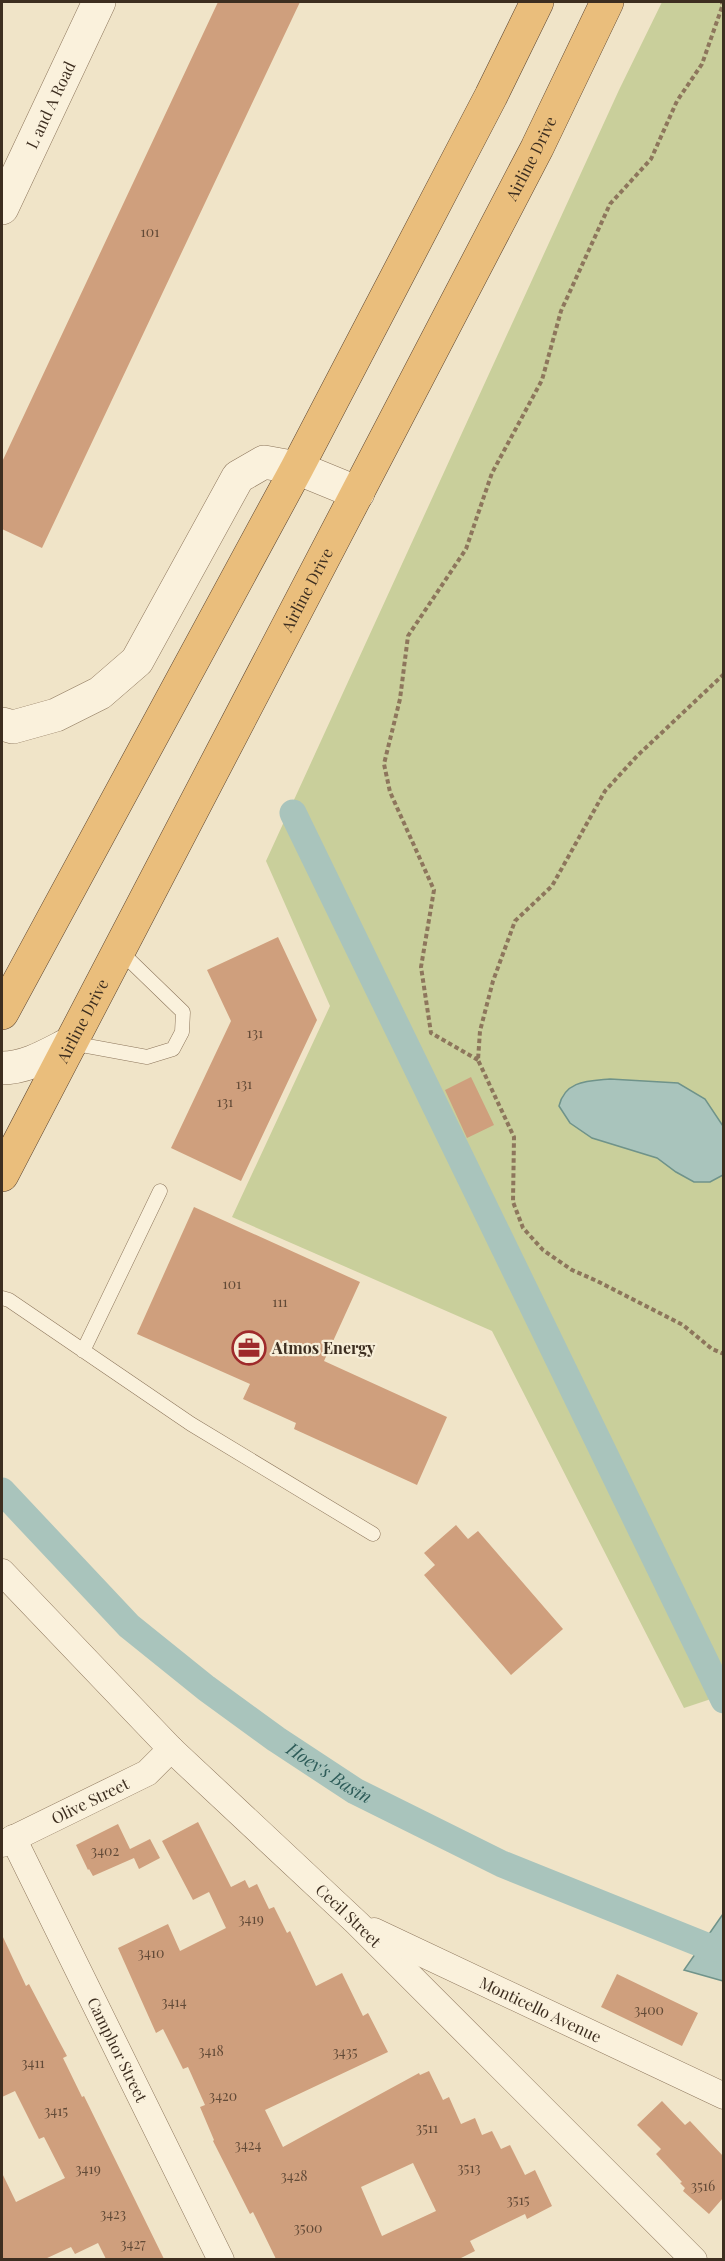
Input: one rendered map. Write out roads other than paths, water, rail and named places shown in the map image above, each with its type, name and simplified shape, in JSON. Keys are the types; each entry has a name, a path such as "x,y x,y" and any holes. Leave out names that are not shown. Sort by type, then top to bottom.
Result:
{"highway":[{"path":"2,1013 297,468 491,96 537,2"},
{"name":"Airline Drive","path":"2,1175 537,148 607,2"}],"street":[{"name":"L and A Road","path":"2,208 99,2"},
{"path":"2,724 13,727 56,716 100,693 137,661 238,477 264,462 297,468 358,493"},
{"path":"2,1068 12,1068 33,1062 70,1043"},
{"name":"Cecil Street","path":"2,1572 171,1749 357,1923 694,2259"},
{"name":"Olive Street","path":"7,1841 147,1773 171,1749"},
{"name":"Camphor Street","path":"7,1841 221,2259"},
{"name":"Monticello Avenue","path":"357,1923 723,2096"}],"lane":[{"path":"70,1043 147,1056 173,1049 182,1032 183,1012 119,949"},
{"path":"83,1352 160,1191"},
{"path":"2,1298 9,1300 191,1424 373,1534"}],"water":[{"path":"610,1079 678,1083 705,1099 723,1126 723,1175 710,1182 694,1182 657,1158 592,1138 570,1123 559,1106 567,1091 579,1084"},
{"path":"723,1914 723,1981 684,1970"}],"waterway":[{"path":"293,813 724,1700"},
{"name":"Hoey's Basin","path":"2,1491 129,1626 206,1688 276,1739 355,1791 502,1864 704,1945 724,1950"}],"place":[{"name":"Atmos Energy","path":"249,1348"}]}
